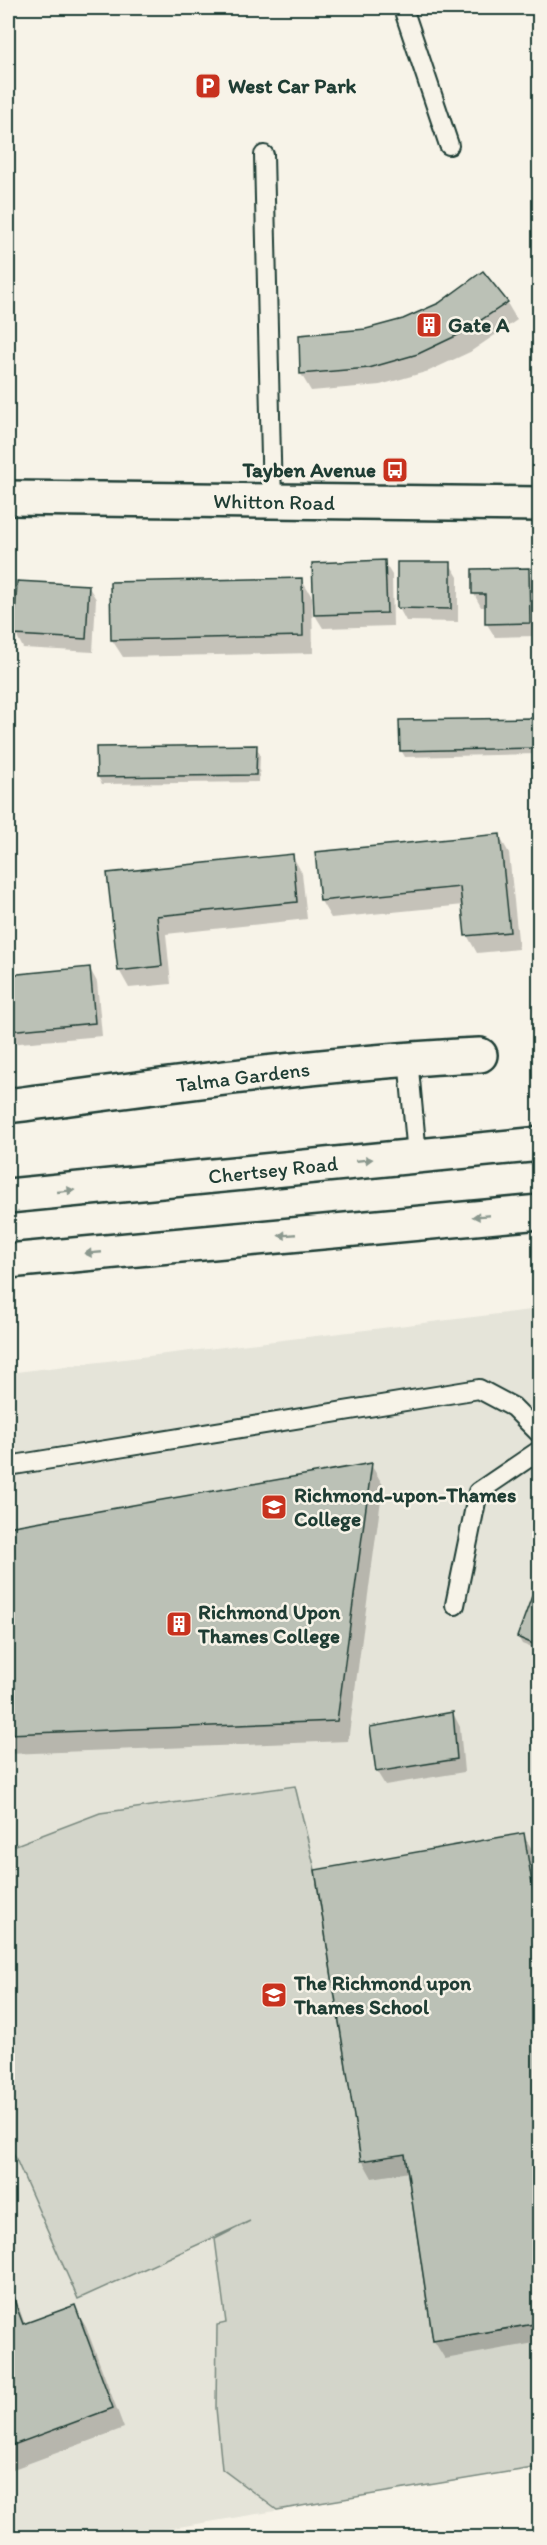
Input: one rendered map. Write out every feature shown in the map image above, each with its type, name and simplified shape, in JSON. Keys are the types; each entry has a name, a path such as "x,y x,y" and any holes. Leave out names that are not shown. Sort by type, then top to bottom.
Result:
{"main road":[{"name":"Whitton Road","path":"8,498 540,504"},
{"name":"Talma Gardens","path":"8,1106 313,1068 408,1058 480,1055"},
{"name":"Chertsey Road","path":"8,1197 540,1144"},
{"path":"8,1261 540,1212"}],"lane":[{"path":"403,8 449,144"},
{"path":"264,155 272,501"},
{"path":"408,1058 417,1155"},
{"path":"8,1466 479,1389 513,1407 540,1434"},
{"path":"455,1605 478,1492 540,1450"}],"shaded area":[{"path":"539,1309 539,2467 119,2537 8,2537 8,1373"},
{"name":"The Richmond upon Thames School","path":"295,1786 315,1870 361,2160 405,2154 433,2341 539,2323 539,2467 277,2510 222,2469 216,2408 217,2325 226,2323 215,2239 250,2221 78,2299 8,2141 8,1848 100,1813"}],"building":[{"name":"Gate A","path":"483,271 508,302 460,334 418,354 369,368 300,374 299,335 366,329 403,319 439,303"},
{"path":"385,560 387,613 314,615 312,563"},
{"path":"397,562 451,562 451,609 397,608"},
{"path":"529,568 530,623 485,624 485,594 472,594 472,569"},
{"path":"302,578 303,636 111,640 110,582"},
{"path":"17,581 89,585 86,639 14,635"},
{"path":"533,718 534,748 400,751 399,720"},
{"path":"257,745 256,775 97,777 96,747"},
{"path":"500,834 510,932 465,936 460,887 320,901 315,852"},
{"path":"293,854 297,902 157,916 162,966 118,971 107,873"},
{"path":"90,967 95,1023 8,1031 8,975"},
{"name":"Richmond Upon Thames College","path":"372,1463 337,1721 8,1734 8,1527"},
{"path":"539,1577 540,1642 538,1646 517,1637"},
{"path":"453,1712 457,1759 376,1772 370,1727"},
{"path":"524,1833 540,1933 540,2323 433,2341 405,2154 361,2161 315,1870"},
{"path":"8,2284 23,2324 75,2305 113,2408 8,2447"}],"place":[{"name":"West Car Park","path":"208,86"},
{"name":"Gate A","path":"429,325"},
{"name":"Tayben Avenue","path":"395,470"},
{"name":"Richmond-upon-Thames College","path":"274,1507"},
{"name":"Richmond Upon Thames College","path":"179,1624"},
{"name":"The Richmond upon Thames School","path":"274,1995"}]}
